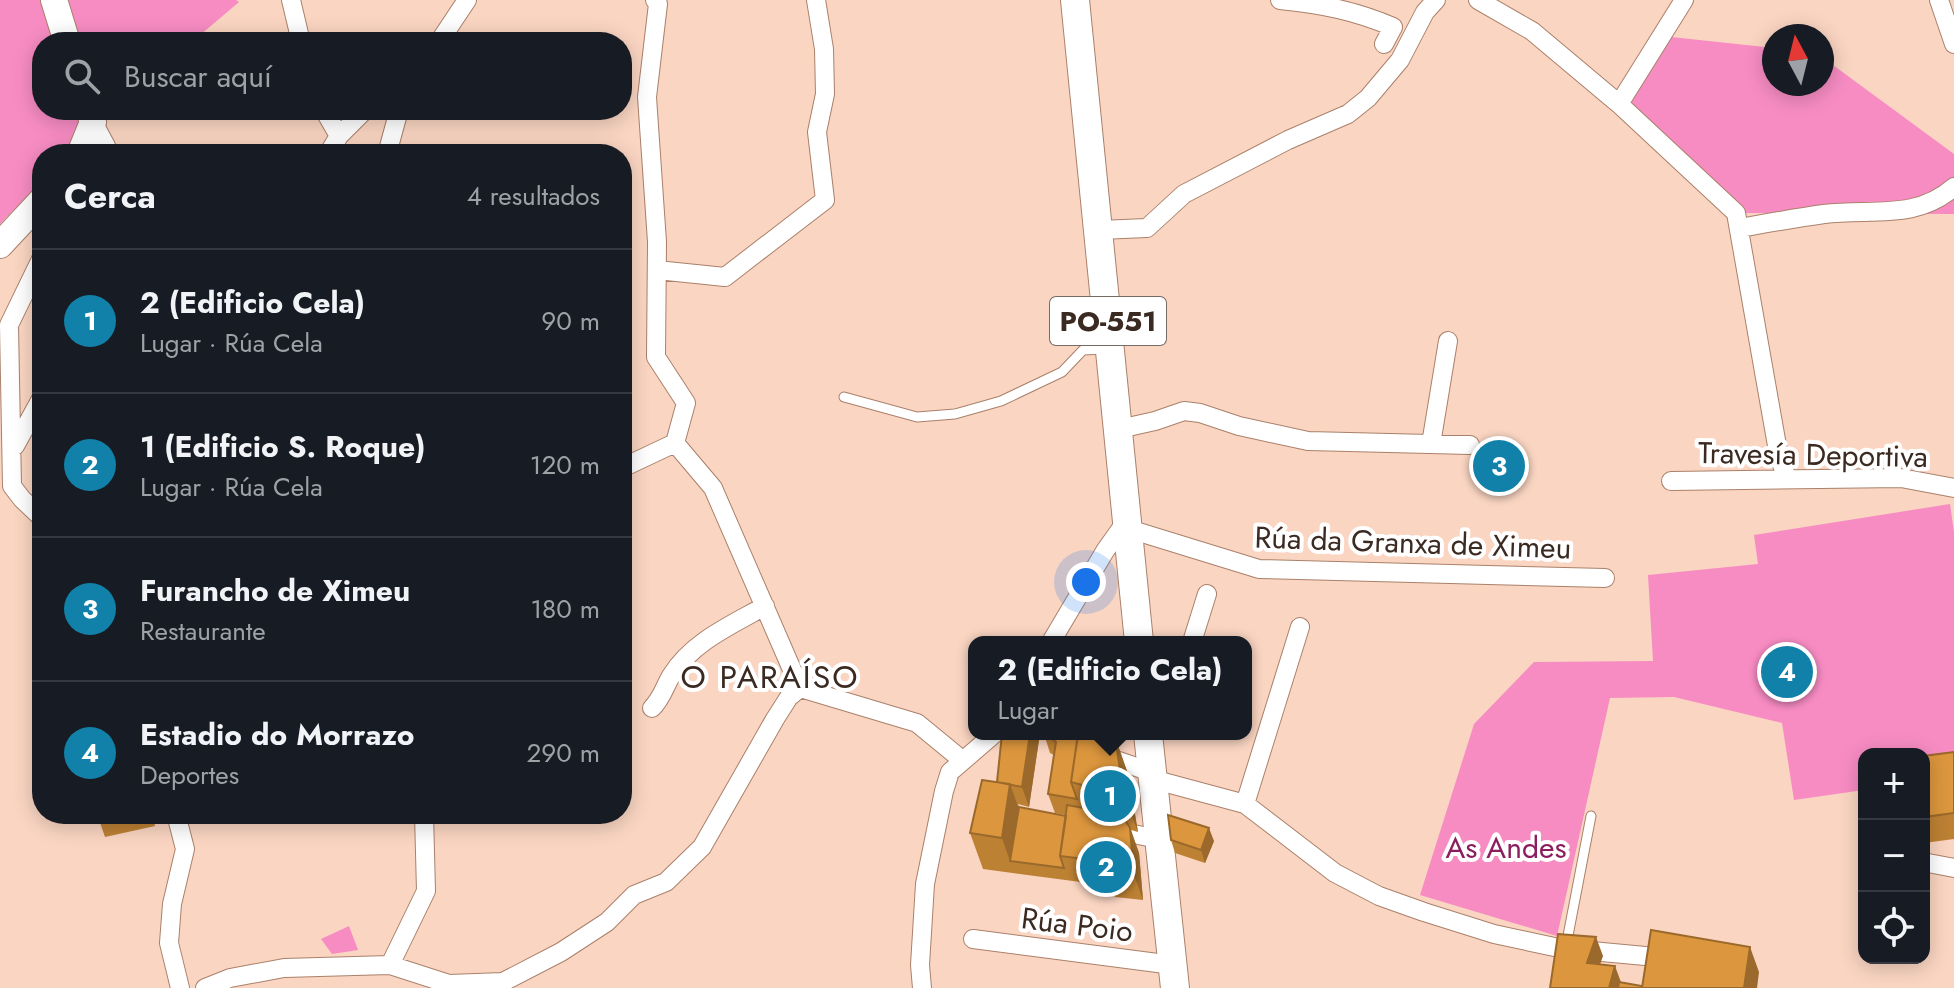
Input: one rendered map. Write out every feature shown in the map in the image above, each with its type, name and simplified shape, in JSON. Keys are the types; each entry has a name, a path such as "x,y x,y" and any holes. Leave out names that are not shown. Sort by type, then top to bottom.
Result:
{"main road":[{"name":"PO-551","path":"1075,0 1138,636"},
{"path":"1154,740 1152,775 1174,977"}],"street":[{"path":"54,0 64,32"},
{"path":"291,0 299,32"},
{"path":"446,32 467,0"},
{"path":"632,463 675,443 686,403 656,357 657,270 647,97 658,4 655,0"},
{"path":"657,270 725,277 825,200 817,132 825,94 824,49 816,0"},
{"path":"1280,0 1341,8 1368,16 1393,27 1384,44"},
{"path":"1099,230 1147,228 1184,194 1288,140 1348,114 1368,98 1400,60 1425,12 1436,0"},
{"path":"1478,0 1532,31 1619,104 1736,213 1779,457 1787,478"},
{"path":"1619,104 1684,0"},
{"path":"1939,0 1954,44"},
{"path":"83,144 90,120"},
{"path":"93,120 105,144"},
{"path":"330,120 339,136"},
{"path":"334,144 355,120"},
{"path":"390,144 396,120"},
{"path":"1739,228 1828,213 1900,212 1942,198 1954,187"},
{"path":"0,245 32,211"},
{"path":"32,278 9,325 12,486 32,508"},
{"path":"1431,444 1448,341"},
{"path":"1119,429 1184,411 1308,441 1470,445"},
{"path":"13,449 32,415"},
{"path":"675,443 713,488 800,688"},
{"name":"Travesía Deportiva","path":"1671,481 1901,478 1954,488"},
{"path":"1055,636 1105,551 1128,524"},
{"name":"Rúa da Granxa de Ximeu","path":"1128,524 1259,569 1605,578"},
{"path":"1194,636 1207,594"},
{"path":"652,708 663,696 671,675 701,642 765,606"},
{"path":"1245,804 1300,627"},
{"path":"800,688 917,723 962,760"},
{"path":"205,988 284,968 390,965 449,984 503,985 607,922 634,895 666,882 702,847 775,719 789,697 800,688"},
{"path":"922,988 920,965 925,884 944,791 950,772 987,740"},
{"path":"1082,748 1152,775 1245,804 1335,873 1379,896 1494,934 1561,952 1656,957"},
{"path":"179,824 185,849 172,904 169,943 180,988"},
{"path":"390,965 426,891 424,824"},
{"path":"1098,827 1158,839"},
{"path":"1930,863 1954,868"},
{"name":"Rúa Poio","path":"973,939 1174,977"}],"lane":[{"path":"844,397 917,417 955,414 1001,401 1062,372 1083,350 1111,348"},
{"path":"1561,952 1591,816"}],"green space":[{"path":"0,0 239,2 204,32 32,32 32,120 102,120 79,144 32,144 32,191 0,224"},
{"path":"1662,36 1762,47 1762,96 1834,96 1834,66 1954,154 1954,214 1736,213 1619,104"},
{"name":"As Andes","path":"1950,504 1954,532 1954,778 1930,781 1930,748 1858,748 1858,791 1794,800 1782,723 1674,697 1610,698 1557,936 1420,895 1474,724 1534,662 1653,661 1648,575 1758,564 1754,535"},
{"path":"349,926 358,950 332,954 321,939"}],"building":[{"path":"1001,740 1029,740 1022,787 997,782"},
{"path":"1053,740 1077,740 1071,782 1077,799 1048,794 1056,742"},
{"path":"1077,740 1115,740 1124,796 1071,782"},
{"path":"1954,752 1954,813 1930,816 1930,755"},
{"path":"982,780 1010,784 1002,838 970,833"},
{"path":"1067,805 1122,815 1130,828 1134,875 1106,872 1109,862 1060,856"},
{"path":"1019,807 1066,816 1060,856 1064,868 1010,861"},
{"path":"1168,815 1209,828 1201,850 1171,840"},
{"path":"1651,930 1750,947 1744,988 1642,988"},
{"path":"1558,934 1596,937 1587,963 1615,966 1609,988 1550,988"},
{"path":"1619,982 1642,986 1642,988 1618,988"}],"place":[{"name":"Furancho de Ximeu","path":"1499,466"},
{"name":"Estadio do Morrazo","path":"1787,672"},
{"name":"2 (Edificio Cela)","path":"1110,796"},
{"name":"1 (Edificio S. Roque)","path":"1106,867"}],"district":[{"name":"O PARAÍSO","path":"770,677"}]}
